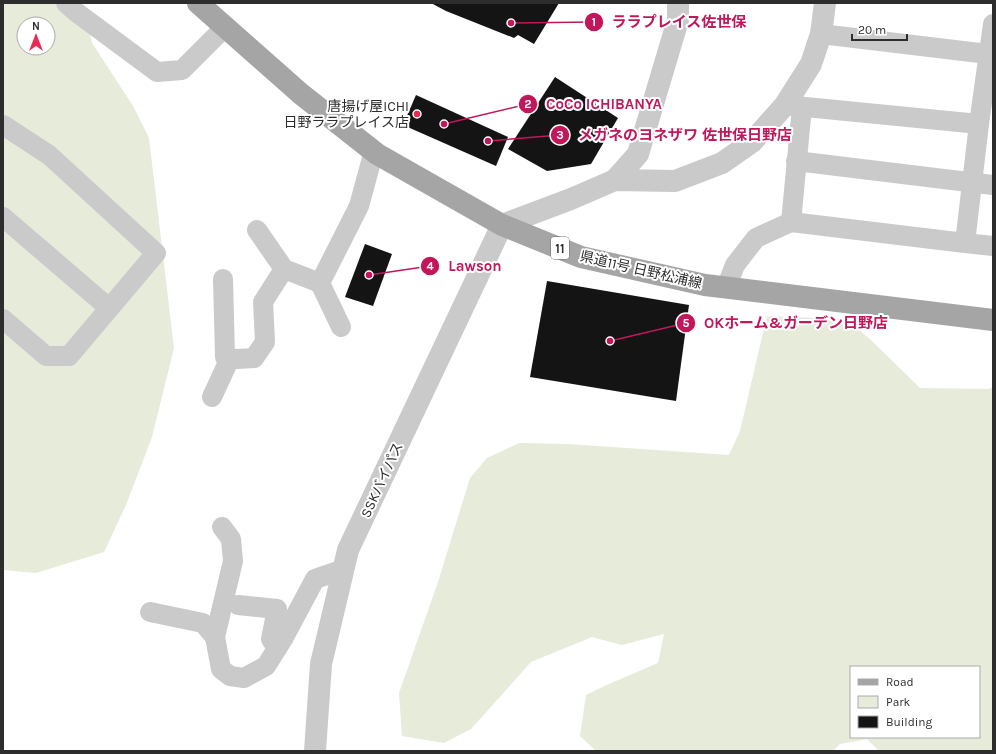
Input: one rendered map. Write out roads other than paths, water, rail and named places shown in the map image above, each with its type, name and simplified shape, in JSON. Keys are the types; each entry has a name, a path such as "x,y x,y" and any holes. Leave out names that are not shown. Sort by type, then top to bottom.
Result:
{"main road":[{"name":"県道11号 日野松浦線","path":"198,3 301,94 374,151 502,225 581,257 705,285 993,320"}],"street":[{"path":"66,3 157,72 182,70 225,26"},
{"path":"502,225 571,199 615,180 675,181 722,163 752,142 793,106 811,64 821,34 825,3"},
{"path":"615,180 638,154 678,12"},
{"path":"965,243 972,182 984,117 993,24"},
{"path":"821,34 990,50"},
{"path":"793,106 984,117"},
{"path":"791,222 796,161 793,106"},
{"path":"3,126 49,155 156,253 69,356 46,356 3,320"},
{"path":"320,283 359,206 374,151"},
{"path":"796,161 993,185"},
{"path":"3,217 109,308"},
{"path":"726,288 735,265 756,238 791,222 993,246"},
{"name":"SSKバイパス","path":"315,751 321,664 348,550 502,225"},
{"path":"257,230 284,269 320,283 341,327"},
{"path":"223,279 225,357 237,359 254,358 265,342 263,302 284,269"},
{"path":"212,397 230,358"},
{"path":"222,527 231,539 233,561 215,637 220,669 230,676 244,678 266,666 315,578 344,569"},
{"path":"238,605 277,609 271,639 277,648"},
{"path":"150,612 203,623 215,637"}],"place":[{"name":"ララプレイス佐世保","path":"511,23"},
{"name":"唐揚げ屋ICHI 日野ララプレイス店","path":"417,114"},
{"name":"CoCo ICHIBANYA","path":"444,124"},
{"name":"メガネのヨネザワ 佐世保日野店","path":"488,141"},
{"name":"Lawson","path":"369,275"},
{"name":"OKホーム&ガーデン日野店","path":"610,341"}]}
